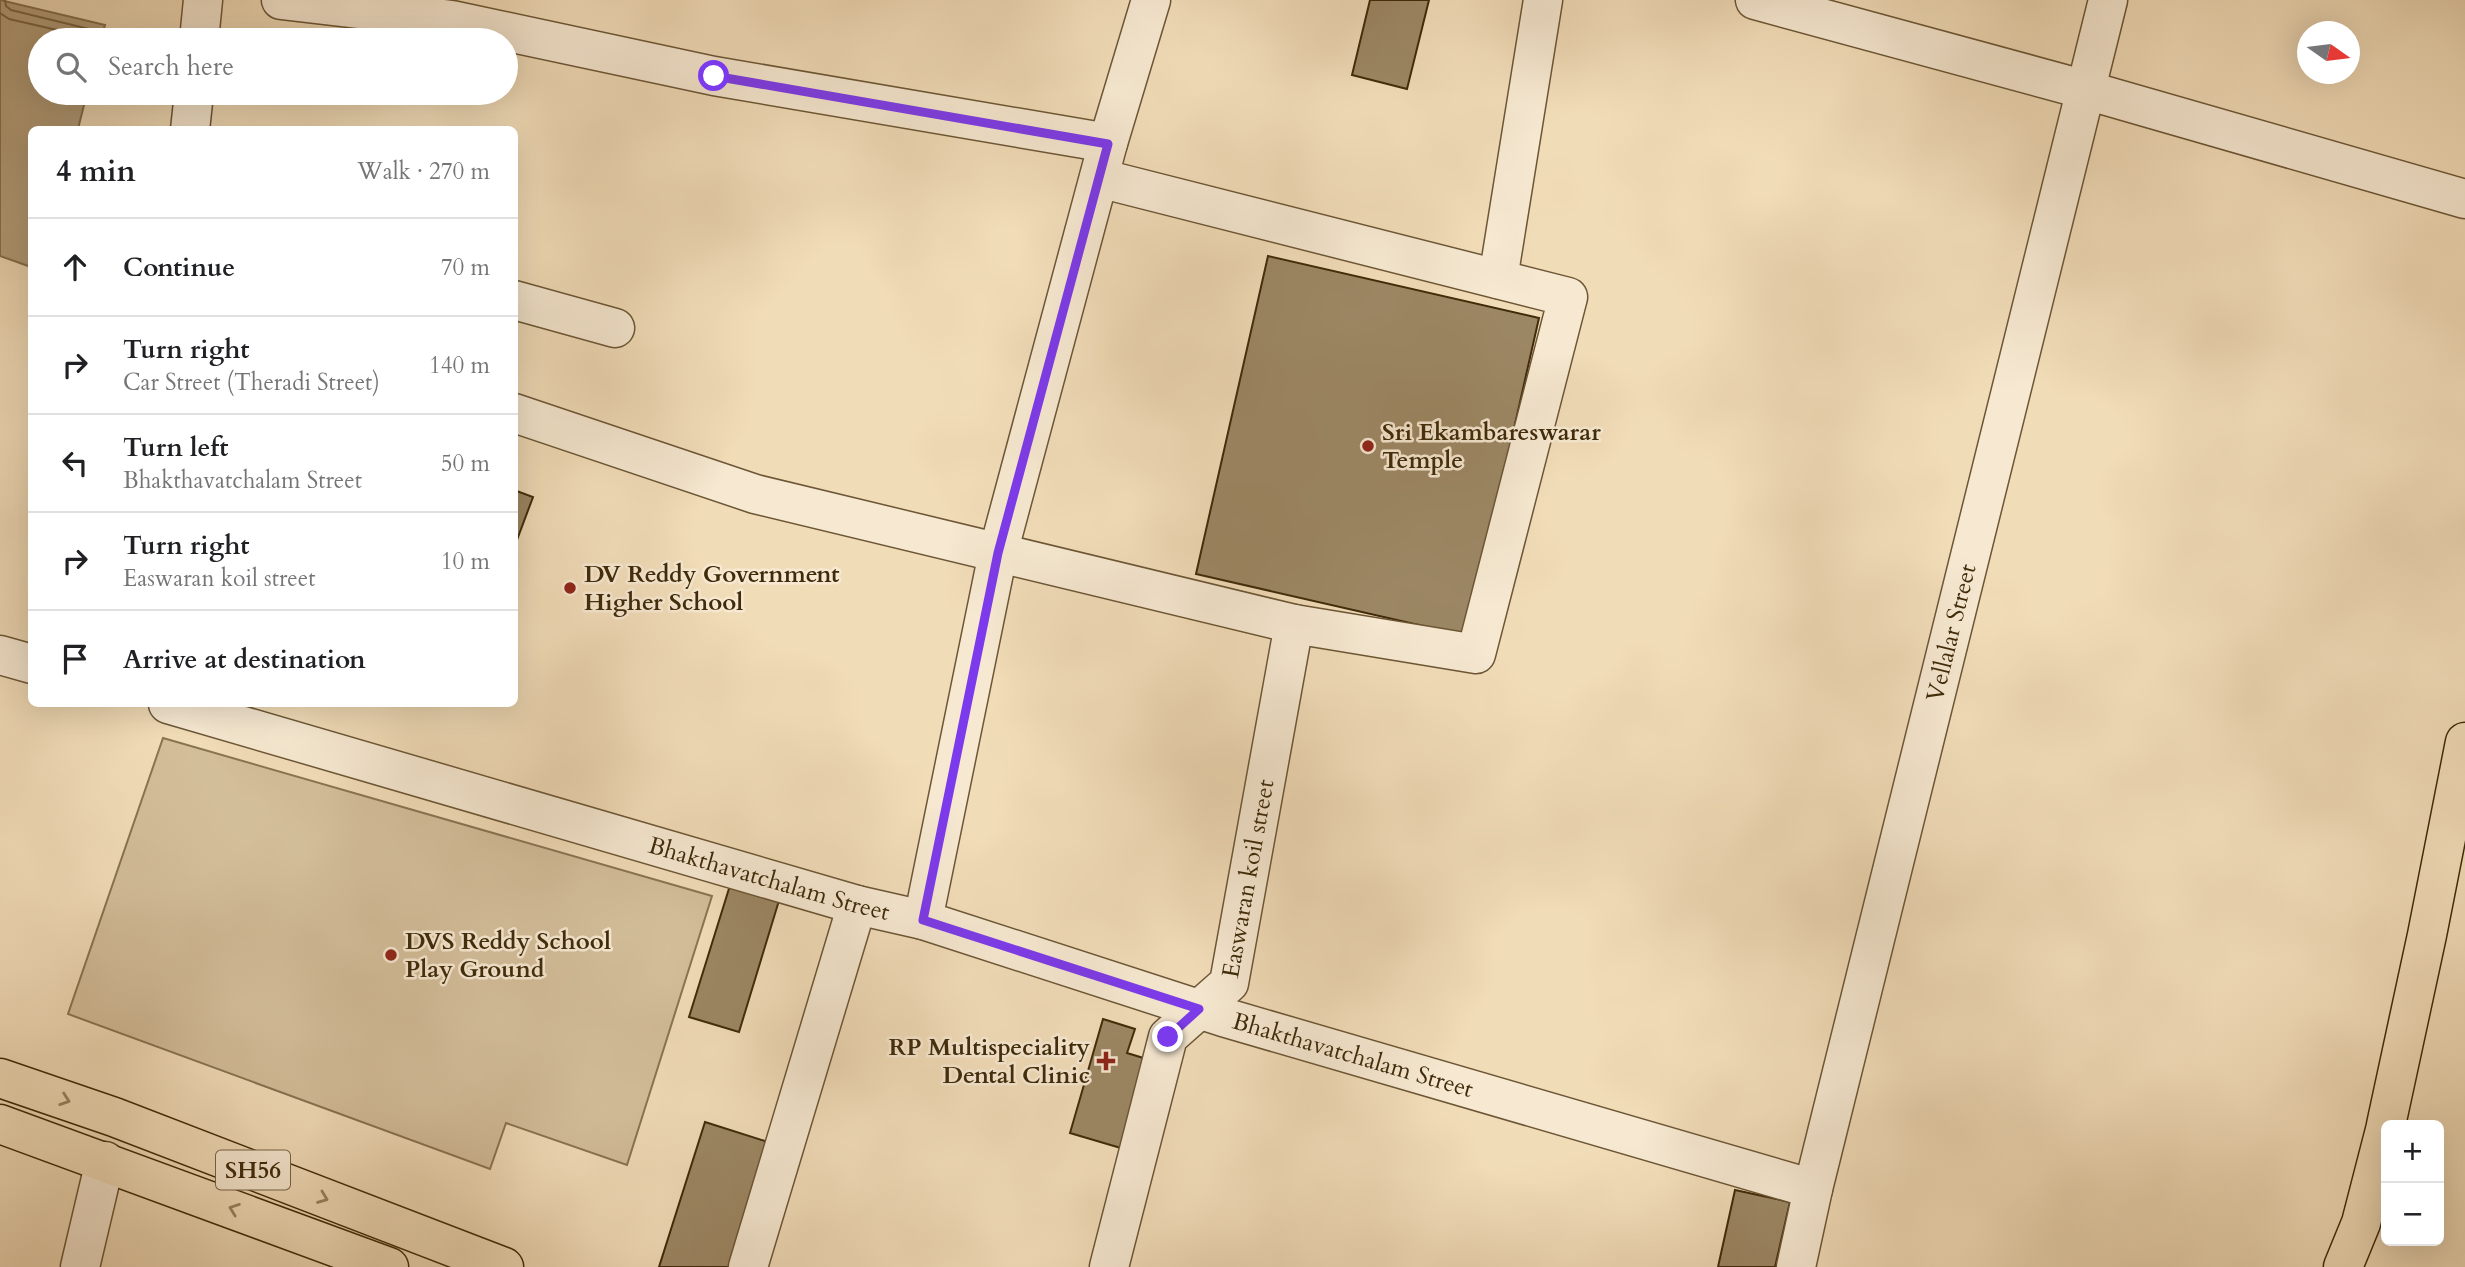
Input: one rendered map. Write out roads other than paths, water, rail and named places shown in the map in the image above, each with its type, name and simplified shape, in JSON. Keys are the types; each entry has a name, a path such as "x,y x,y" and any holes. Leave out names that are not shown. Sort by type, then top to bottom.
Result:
{"main road":[{"path":"2387,1120 2465,742"},
{"name":"SH56","path":"0,1078 114,1117 504,1267"},
{"name":"SH56","path":"0,1124 390,1267"},
{"path":"2343,1267 2361,1223 2381,1145"}],"street":[{"path":"200,28 203,0"},
{"path":"281,0 455,10 714,76 1103,161 1498,279 1569,297 1476,654 1294,624 755,494 518,414"},
{"path":"923,920 998,553 1103,161 1151,0"},
{"path":"1498,279 1543,0"},
{"path":"1755,0 2086,90 2465,199"},
{"name":"Vellalar Street","path":"1796,1267 1813,1189 2108,0"},
{"path":"190,126 193,105"},
{"path":"518,301 615,328"},
{"name":"Easwaran koil street","path":"1109,1267 1168,1037 1229,983 1294,624"},
{"path":"0,654 28,663"},
{"name":"Bhakthavatchalam Street","path":"178,707 857,905 923,920 1199,1009 1813,1189"},
{"path":"748,1267 857,905"},
{"path":"80,1267 105,1161"}],"water":[{"path":"0,0 105,25 104,28 28,28 28,105 84,105 79,126 28,126 28,266 0,256"}],"place":[{"name":"Sri Ekambareswarar Temple","path":"1368,446"},
{"name":"DV Reddy Government Higher School","path":"570,588"},
{"name":"DVS Reddy School Play Ground","path":"391,955"},
{"name":"RP Multispeciality Dental Clinic","path":"1106,1061"}]}
